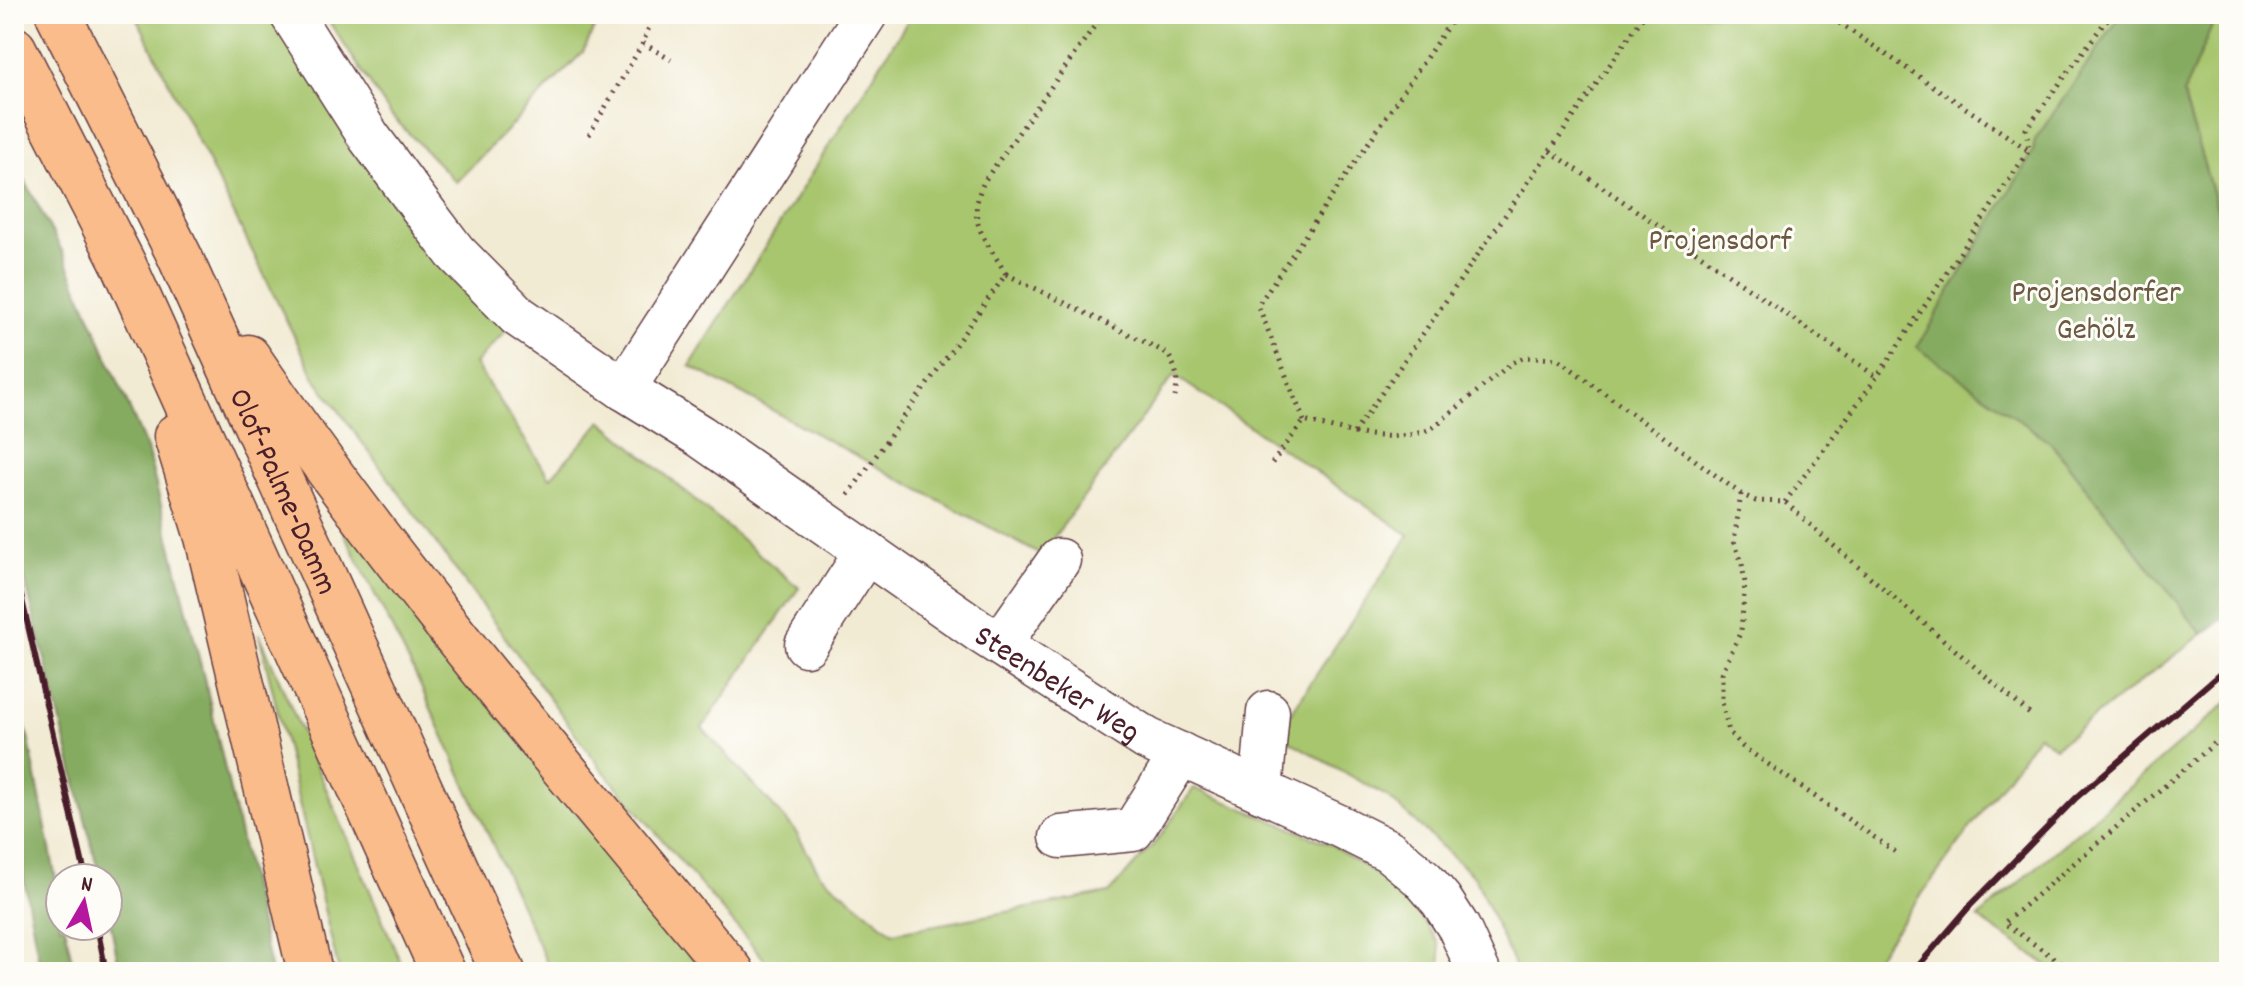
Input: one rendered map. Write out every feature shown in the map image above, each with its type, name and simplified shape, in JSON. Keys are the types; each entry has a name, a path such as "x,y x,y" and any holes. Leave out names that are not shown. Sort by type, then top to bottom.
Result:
{"highway":[{"name":"Olof-Palme-Damm","path":"58,14 179,255 503,972"},
{"name":"Olof-Palme-Damm","path":"14,49 124,265 443,972"},
{"path":"179,255 310,447 436,611 732,972"},
{"path":"124,265 207,537 310,972"}],"street":[{"name":"Steenbeker Weg","path":"291,14 369,137 455,252 518,316 624,389 700,436 1000,644 1147,739 1389,851 1423,879 1441,900 1459,928 1479,972"},
{"path":"624,389 866,14"},
{"path":"806,645 866,552"},
{"path":"1000,644 1059,560"},
{"path":"1261,791 1268,712"},
{"path":"1061,837 1133,830 1181,754"}],"path":[{"path":"589,135 643,43 654,14"},
{"path":"1103,14 985,180 977,195 975,222 1006,274 1167,353 1179,380 1175,397"},
{"path":"1304,421 1258,305 1456,14"},
{"path":"1354,433 1645,14"},
{"path":"1826,14 2029,150"},
{"path":"1785,502 1877,377 2029,150 2026,129 2111,14"},
{"path":"643,43 671,60"},
{"path":"1550,151 1877,377"},
{"path":"827,525 1006,274"},
{"path":"1304,421 1354,433 1417,435 1431,429 1513,362 1525,357 1558,359 1741,494 1756,501 1785,502 2032,716"},
{"path":"1272,463 1304,421"},
{"path":"1741,494 1734,541 1745,583 1741,631 1722,673 1722,702 1729,732 1743,747 1897,853"},
{"path":"2074,972 2004,923 2229,731"},
{"path":"14,963 16,972"}],"green space":[{"path":"135,14 283,14 510,326 475,364 550,478 602,421 799,588 702,728 794,829 820,874 893,933 1109,893 1159,838 1194,788 1332,845 1404,893 1438,942 1443,972 775,972 600,767 315,378"},
{"path":"324,14 601,14 583,52 456,182 391,115"},
{"name":"Projensdorf","path":"912,14 2122,14 2036,140 2033,152 1918,347 2050,442 2202,634 2055,747 2038,735 1865,972 1517,972 1475,877 1388,797 1277,734 1409,535 1174,375 1041,555 690,366"},
{"name":"Projensdorfer Gehölz","path":"2122,14 2217,14 2183,94 2229,249 2229,614 2202,634 2050,442 1917,347 2033,152 2035,140"},
{"path":"2217,14 2229,14 2229,249 2183,94"},
{"path":"14,160 62,251 147,449 208,694 271,972 120,972 114,942 124,942 124,862 96,862 14,537"},
{"path":"329,503 704,972 551,972 417,678"},
{"path":"259,633 405,972 339,972"},
{"path":"14,688 29,741 53,862 44,862 44,942 68,942 74,972 41,972 14,826"},
{"path":"2229,701 2229,972 2057,972 1978,918"}],"railway":[{"path":"14,565 82,862"},
{"path":"1913,972 1969,907 2076,798 2229,666"},
{"path":"100,942 106,972"}]}
